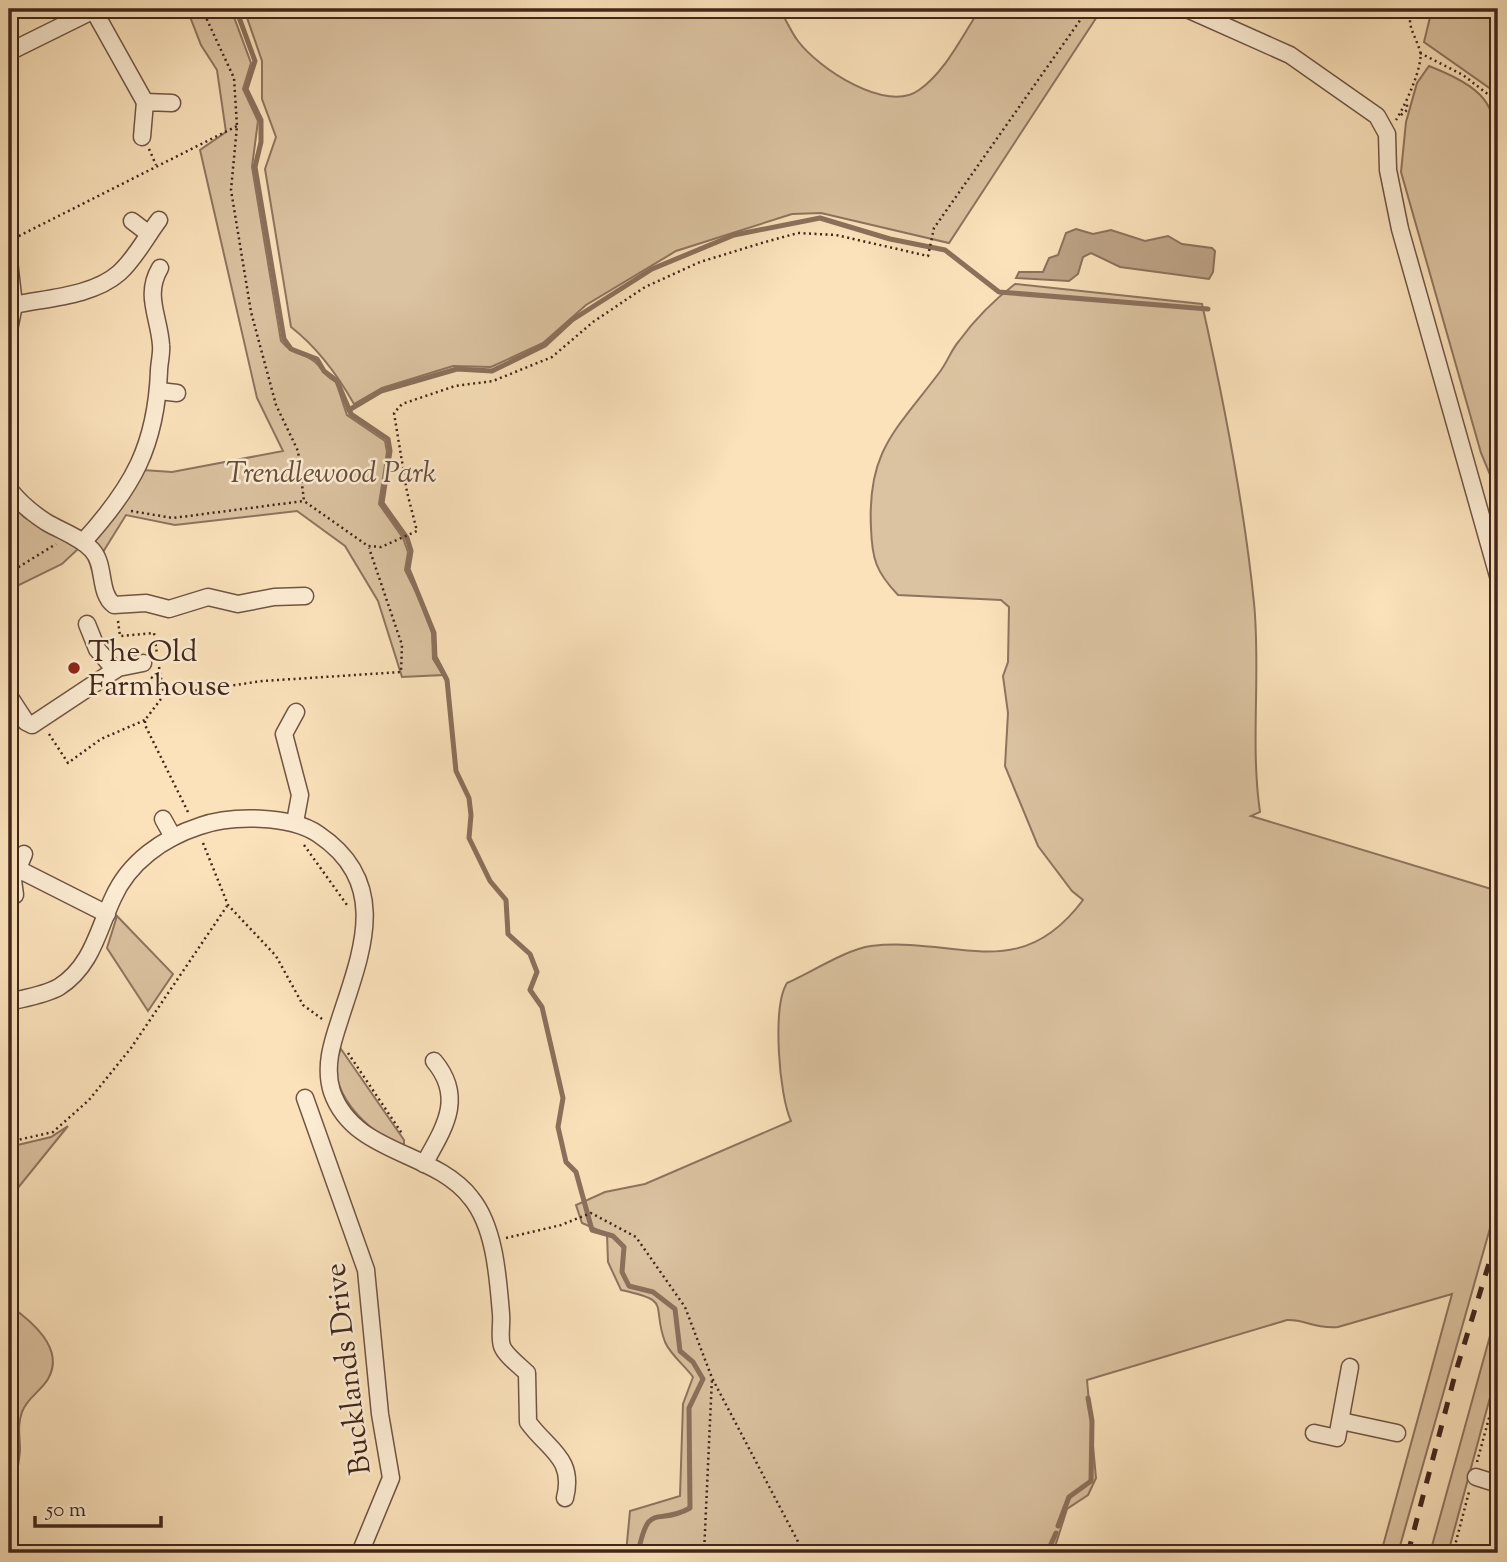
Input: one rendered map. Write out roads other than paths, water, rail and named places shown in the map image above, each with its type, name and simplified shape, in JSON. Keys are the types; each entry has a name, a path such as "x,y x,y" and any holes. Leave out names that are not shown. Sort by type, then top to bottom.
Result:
{"street":[{"path":"9,52 93,9 145,102 142,137"},
{"path":"1187,9 1290,55 1377,117 1387,134 1388,170 1400,229 1498,576"},
{"path":"145,102 172,103"},
{"path":"14,304 100,285 122,270 159,220"},
{"path":"132,221 149,234"},
{"path":"9,261 14,304 9,330"},
{"path":"77,539 122,496 140,466 152,430 159,391 161,347 151,291 160,268"},
{"path":"159,391 177,393"},
{"path":"9,489 32,512 77,539 98,559 107,595 114,605 146,603 167,609 208,597 238,604 274,597 305,596"},
{"path":"87,624 97,649 115,670"},
{"path":"9,696 28,724 39,720 115,670 143,663"},
{"path":"295,822 300,795 284,734 296,712"},
{"path":"163,819 173,837"},
{"path":"9,1002 52,990 68,980 92,950 115,893 138,861 173,837 195,827 253,819 295,822 310,828 340,851 356,877 364,902 364,938 336,1033 329,1073 332,1090 345,1117 371,1138 452,1179 469,1195 483,1218 490,1243 501,1314 502,1347 527,1373 527,1422 565,1465 569,1482 565,1498"},
{"path":"15,895 13,880 21,862 107,914"},
{"path":"420,1163 448,1116 451,1089 447,1077 434,1061"},
{"name":"Bucklands Drive","path":"305,1098 366,1270 380,1414 391,1478 360,1553"},
{"path":"1314,1433 1337,1438 1350,1367"},
{"path":"1341,1421 1397,1433"},
{"path":"1476,1477 1498,1484"}],"waterway":[{"path":"236,9 255,61 246,89 261,120 261,142 255,167 284,339 291,349 317,359 324,371 337,381 351,414 388,439 390,451 382,503 407,538 411,551 408,569 434,633 435,657 447,680 456,771 469,798 469,838 490,881 506,900 508,934 530,954 537,972 530,990 542,1007 563,1098 558,1127 566,1162 576,1172 592,1230 613,1236 624,1247 622,1272 629,1286 653,1292 675,1309 680,1351 693,1362 703,1379 689,1408 690,1508 651,1520 642,1536 638,1553"},
{"path":"349,410 381,391 457,369 492,371 545,345 572,320 652,269 734,235 820,218 890,239 945,250 999,292 1208,309"},
{"path":"1058,1526 1069,1497 1091,1481 1092,1421 1088,1398"},
{"path":"1047,1553 1056,1533"}],"railway":[{"path":"1408,1553 1456,1371 1498,1234"}],"place":[{"name":"The Old Farmhouse","path":"74,668"}],"park label":[{"name":"Trendlewood Park","path":"331,472"}]}
